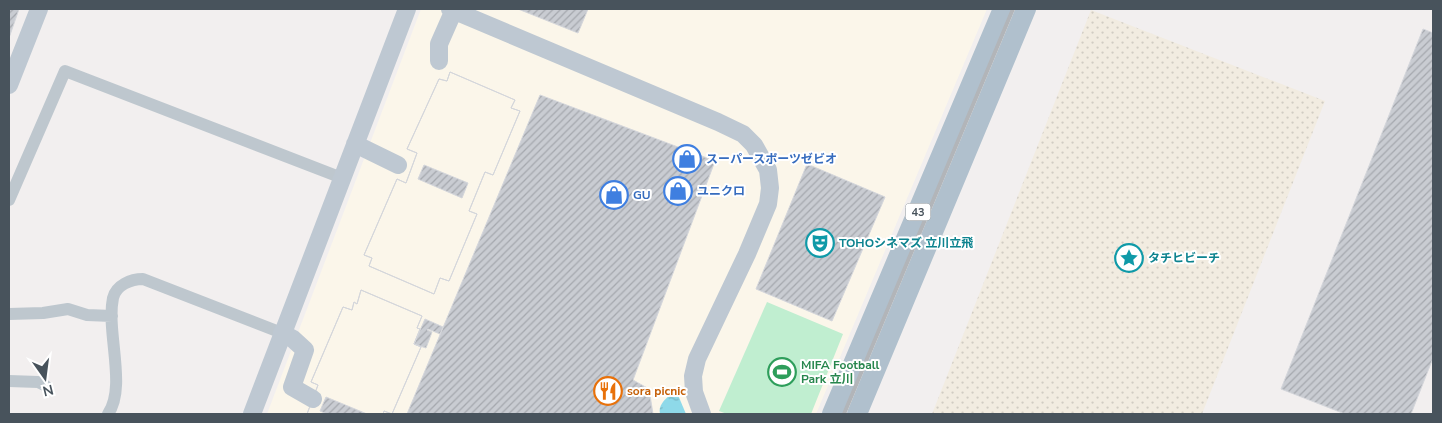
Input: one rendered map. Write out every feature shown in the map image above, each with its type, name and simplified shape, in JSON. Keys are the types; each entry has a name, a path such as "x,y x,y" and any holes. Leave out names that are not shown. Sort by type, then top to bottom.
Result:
{"main road":[{"name":"43","path":"832,414 1003,9"},
{"name":"43","path":"857,414 1026,9"}],"street":[{"path":"9,85 39,9"},
{"path":"252,414 407,9"},
{"path":"439,60 439,44 452,10 718,122 743,134 754,145 768,170 770,188 768,204 747,254 701,348 693,376 694,392 702,414"},
{"path":"9,200 65,71 342,178"},
{"path":"355,144 398,165"},
{"path":"108,414 113,406 116,391 112,316 113,297 122,285 135,279 143,279 293,339 305,350 292,387 313,399"},
{"path":"9,314 43,313 68,309 86,315 112,316"},
{"path":"9,381 38,382 46,386"}],"shaded area":[{"path":"421,9 987,9 816,414 267,414"}],"sand":[{"name":"タチヒビーチ","path":"1091,10 1325,101 1202,414 932,414"}],"green space":[{"name":"MIFA Football Park 立川","path":"767,302 843,334 811,414 727,414 719,411"}],"water":[{"path":"670,395 678,395 686,414 660,414 661,406"}],"building":[{"path":"9,9 19,9 9,38"},
{"path":"518,9 588,9 578,33"},
{"path":"1423,29 1433,33 1433,358 1411,414 1345,414 1281,389"},
{"path":"450,72 515,100 511,108 520,111 493,175 485,172 469,211 477,214 449,281 440,278 434,294 369,266 372,258 364,255 397,179 406,183 417,153 407,149 439,79 447,81","holes":["424,165 468,183 462,198 418,179"]},
{"path":"450,72 515,100 511,108 520,111 493,175 485,172 469,211 477,214 449,281 440,278 434,294 369,266 372,258 364,255 397,179 406,183 417,153 407,149 439,79 447,81"},
{"path":"540,95 715,161 633,380 649,389 653,414 407,414"},
{"name":"TOHOシネマズ 立川立飛","path":"807,164 885,197 832,321 756,289"},
{"path":"361,290 422,316 417,328 420,329 414,344 421,347 392,414 384,411 383,414 367,414 326,397 320,411 327,414 307,414 318,385 311,382 343,307 352,310 354,302 357,304"},
{"path":"361,290 422,316 417,328 420,329 414,344 421,347 392,414 384,411 383,414 307,414 318,385 311,382 343,307 352,310 354,302 357,304"},
{"path":"425,319 443,327 440,334 427,330 432,332 426,348 414,344"}],"railway":[{"path":"844,414 1013,9"}],"place":[{"name":"スーパースポーツゼビオ","path":"687,159"},
{"name":"ユニクロ","path":"678,191"},
{"name":"GU","path":"614,195"},
{"name":"TOHOシネマズ 立川立飛","path":"820,243"},
{"name":"タチヒビーチ","path":"1129,258"},
{"name":"MIFA Football Park 立川","path":"782,372"},
{"name":"sora picnic","path":"608,391"}]}
